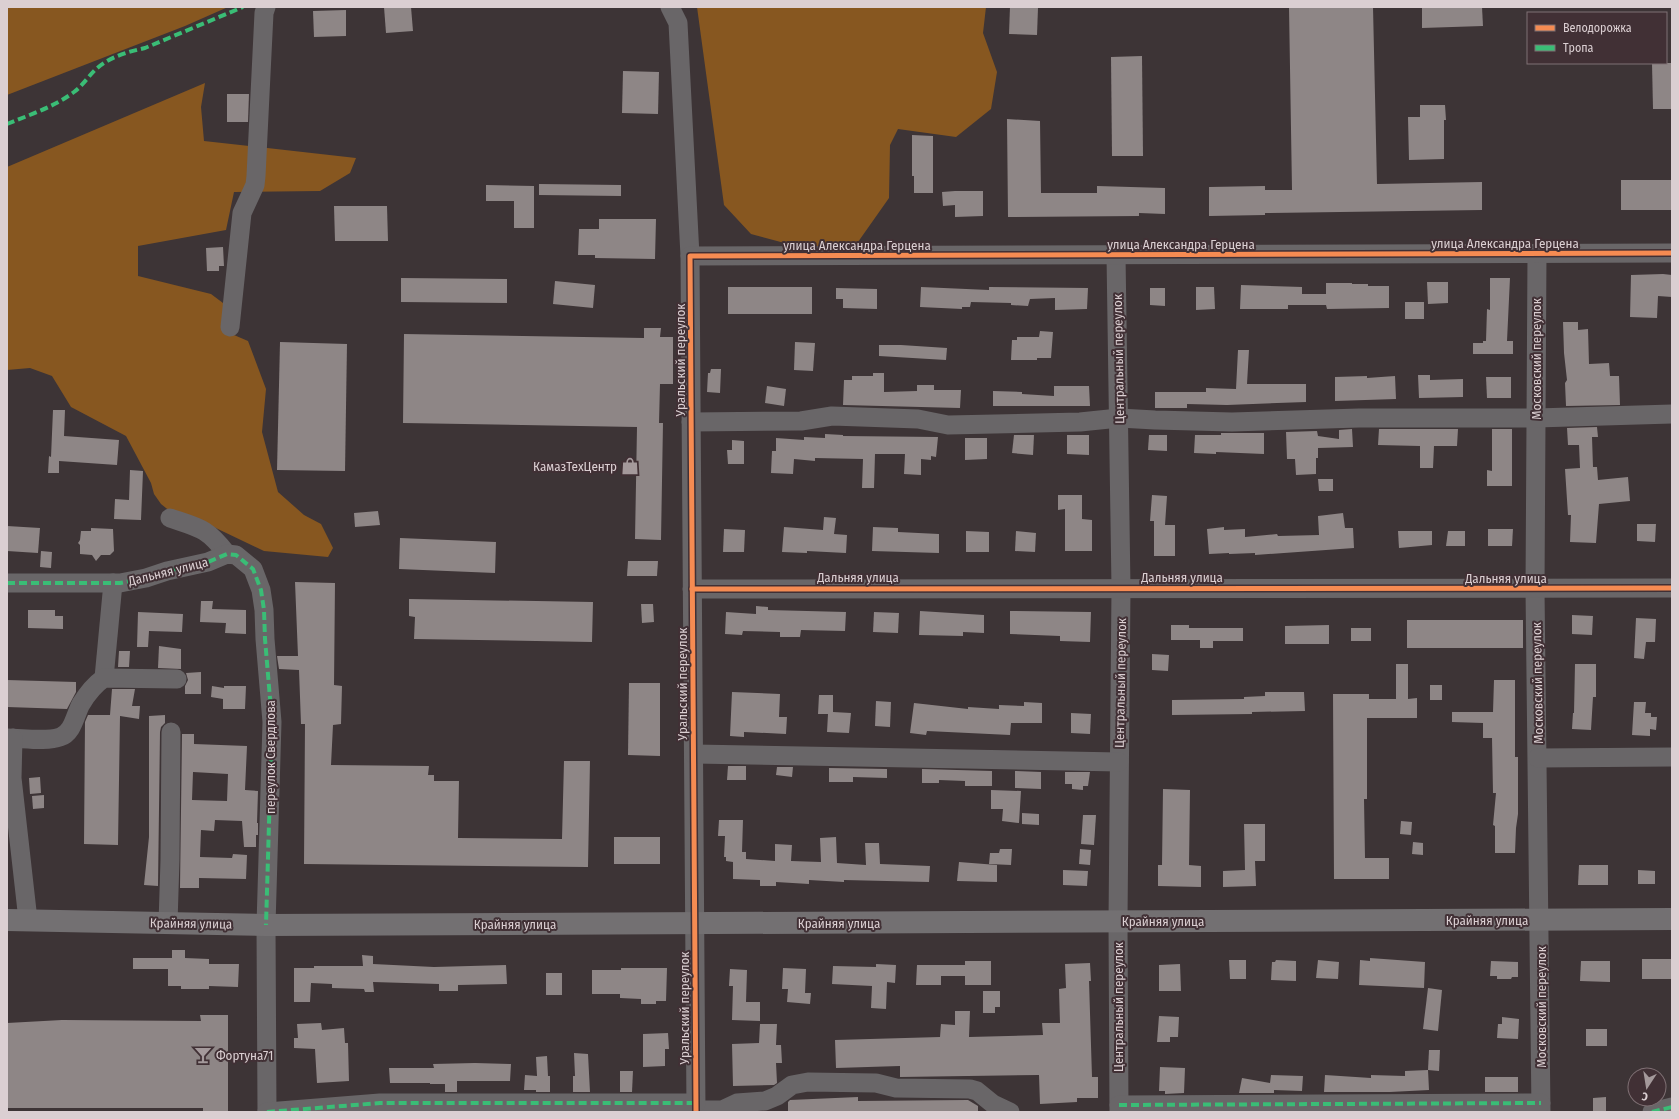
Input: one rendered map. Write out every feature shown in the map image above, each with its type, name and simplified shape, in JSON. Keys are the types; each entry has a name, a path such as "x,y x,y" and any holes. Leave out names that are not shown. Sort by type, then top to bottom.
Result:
{"main road":[{"name":"Крайняя улица","path":"17,920 266,925 1672,920"}],"street":[{"path":"230,327 242,213 255,185 263,26 266,7"},
{"name":"Уральский переулок","path":"670,7 678,23 690,256 696,1108"},
{"name":"улица Александра Герцена","path":"690,256 1672,253"},
{"name":"Московский переулок","path":"1537,254 1535,589 1541,1108"},
{"name":"Центральный переулок","path":"1116,255 1121,588 1118,922 1119,1108"},
{"path":"691,422 801,421 832,416 905,418 948,425 1080,422 1119,418 1232,422 1359,418 1536,418 1672,414"},
{"path":"170,518 200,528 209,534 227,554"},
{"name":"Дальняя улица","path":"7,583 113,583 146,578 167,571 208,562 227,554"},
{"name":"переулок Свердлова","path":"227,554 236,555 252,569 261,590 264,610 272,722 266,925 267,1112"},
{"path":"104,678 113,583"},
{"name":"Дальняя улица","path":"692,589 1672,588"},
{"path":"17,920 23,875 12,818 10,738 52,739 65,735 72,726 85,698 93,687 104,678 176,679"},
{"path":"168,923 171,732"},
{"path":"694,754 1119,762"},
{"path":"1538,758 1672,756"},
{"path":"7,859 23,875"},
{"path":"267,1112 380,1103 696,1108 722,1110 737,1103 765,1101 777,1096 792,1086 808,1082 876,1083 896,1088 970,1089 977,1091 993,1104 1010,1112"},
{"path":"1652,1112 1672,1107"},
{"path":"1119,1108 1541,1108"}],"shaded area":[{"path":"7,7 228,7 185,26 7,95"},
{"path":"697,7 986,7 983,33 997,72 991,109 956,137 898,129 890,145 889,198 858,242 821,250 792,245 751,234 724,205"},
{"path":"205,83 201,107 204,141 356,158 350,173 320,191 234,192 226,230 138,246 138,276 211,294 223,303 227,332 248,341 266,389 262,432 278,492 304,515 321,524 333,548 328,557 264,551 197,519 171,512 161,504 154,494 151,483 126,436 71,407 52,376 30,368 7,370 7,167"}],"building":[{"path":"384,7 411,7 413,31 386,33"},
{"path":"1010,7 1038,8 1037,35 1009,34"},
{"path":"1289,7 1373,7 1377,184 1482,182 1482,210 1265,213 1265,215 1209,216 1209,187 1265,186 1265,190 1292,190"},
{"path":"1422,7 1482,7 1483,26 1422,28"},
{"path":"346,10 346,36 314,37 313,11"},
{"path":"1142,56 1143,156 1112,156 1111,57"},
{"path":"1672,63 1672,109 1653,109 1652,64"},
{"path":"623,71 659,72 658,114 622,113"},
{"path":"227,94 249,94 248,122 227,122"},
{"path":"1420,105 1445,105 1446,120 1444,120 1444,159 1409,160 1408,117 1420,117"},
{"path":"1007,119 1040,121 1041,193 1097,193 1097,186 1165,188 1165,214 1139,213 1139,216 1008,217"},
{"path":"912,135 933,136 933,193 914,193 914,176 912,176"},
{"path":"1621,180 1672,180 1672,210 1621,210"},
{"path":"539,184 621,185 621,196 539,195"},
{"path":"486,185 534,186 534,228 514,228 514,201 486,201"},
{"path":"983,191 983,216 955,217 955,205 943,206 942,192"},
{"path":"334,206 387,206 388,241 335,241"},
{"path":"599,219 656,219 655,259 595,258 595,255 578,255 579,229 599,229"},
{"path":"223,247 224,266 219,266 219,271 207,271 206,248"},
{"path":"1631,275 1672,275 1672,297 1658,296 1657,318 1630,317"},
{"path":"401,278 507,279 507,303 401,302"},
{"path":"1490,278 1510,278 1507,341 1513,341 1513,354 1473,354 1473,343 1483,343 1483,341 1486,341 1487,309 1490,310"},
{"path":"555,281 595,285 593,308 553,304"},
{"path":"1427,282 1448,282 1448,303 1428,304"},
{"path":"1326,283 1352,283 1368,284 1368,286 1389,286 1389,308 1327,309 1326,305 1288,305 1288,309 1240,309 1241,285 1302,287 1302,294 1326,294"},
{"path":"728,287 812,287 812,314 728,314"},
{"path":"921,287 989,290 989,287 1088,288 1087,309 1055,310 1055,298 1030,299 1028,306 1011,305 1011,303 971,302 970,307 962,307 962,309 920,307"},
{"path":"1196,287 1214,287 1215,309 1196,310"},
{"path":"836,288 877,289 877,309 843,308 843,299 836,299"},
{"path":"1150,288 1165,288 1165,306 1150,305"},
{"path":"1405,302 1424,302 1424,319 1405,319"},
{"path":"1563,322 1578,322 1578,330 1588,329 1589,364 1609,363 1610,376 1619,376 1620,405 1566,406 1565,383 1567,380"},
{"path":"644,328 661,328 660,337 673,337 673,384 660,384 659,423 663,423 661,540 635,539 637,427 403,423 404,334 644,338"},
{"path":"1040,331 1053,332 1051,358 1037,358 1037,360 1011,360 1012,340 1017,340 1017,337 1039,337"},
{"path":"280,342 347,344 345,471 277,470"},
{"path":"795,342 815,343 813,371 794,370"},
{"path":"879,345 947,348 946,360 879,356"},
{"path":"1238,350 1249,350 1247,384 1306,384 1306,402 1227,405 1187,404 1187,408 1155,408 1155,392 1206,392 1206,388 1236,389"},
{"path":"711,369 721,369 720,393 707,392 708,373 710,373"},
{"path":"873,373 884,373 884,392 917,391 917,385 934,385 934,390 961,390 960,408 843,405 844,380 852,380 852,376 873,376"},
{"path":"1418,375 1430,375 1430,380 1463,379 1463,397 1419,398"},
{"path":"1367,376 1367,378 1395,376 1396,399 1335,401 1335,377"},
{"path":"1486,377 1511,377 1511,398 1487,398"},
{"path":"767,386 786,389 784,406 765,403"},
{"path":"1054,386 1089,386 1090,406 993,406 993,391 1022,392 1022,394 1054,396"},
{"path":"53,410 65,410 64,436 119,440 117,465 59,461 59,473 48,473 49,456 51,457"},
{"path":"1597,427 1598,437 1592,437 1593,467 1597,467 1598,480 1628,477 1630,501 1599,504 1596,543 1570,542 1571,515 1568,515 1565,469 1580,468 1579,445 1568,445 1567,428"},
{"path":"1352,429 1353,447 1318,448 1318,458 1316,458 1316,474 1296,475 1295,459 1287,459 1286,432 1317,431 1318,436 1339,439 1339,430"},
{"path":"1379,429 1458,429 1457,446 1434,446 1433,468 1420,468 1420,446 1378,445"},
{"path":"1492,429 1512,429 1512,486 1487,486 1487,470 1492,471"},
{"path":"1221,433 1264,433 1264,454 1216,452 1216,454 1194,453 1195,435 1221,435"},
{"path":"825,434 843,436 938,437 936,457 931,456 931,460 921,459 921,475 904,474 905,454 875,454 874,488 862,488 863,459 815,458 815,461 794,459 793,474 771,473 772,451 776,451 776,438 804,440 804,437 825,438"},
{"path":"1014,435 1034,435 1033,455 1012,453"},
{"path":"1067,435 1089,435 1089,455 1067,454"},
{"path":"1149,435 1167,435 1167,451 1148,450"},
{"path":"965,438 987,438 987,459 965,460"},
{"path":"732,440 744,441 744,464 728,464 727,450 732,450"},
{"path":"130,470 143,471 141,520 114,519 115,499 129,500"},
{"path":"1318,479 1333,479 1333,491 1319,491"},
{"path":"1058,495 1082,495 1082,519 1092,520 1092,551 1065,551 1065,509 1058,510"},
{"path":"1152,495 1167,496 1165,525 1175,525 1175,556 1154,556 1154,521 1150,521"},
{"path":"378,511 380,525 355,527 354,513"},
{"path":"1343,513 1345,528 1353,528 1354,548 1255,555 1255,553 1209,554 1207,529 1224,527 1224,530 1245,529 1245,537 1277,534 1278,536 1319,535 1318,516"},
{"path":"824,517 836,518 834,534 847,535 846,553 807,551 807,553 782,552 784,527 823,530"},
{"path":"1637,524 1656,524 1655,542 1637,541"},
{"path":"7,526 40,528 38,553 7,551"},
{"path":"873,527 898,528 898,532 939,534 939,553 872,551"},
{"path":"91,528 113,529 114,551 110,555 101,555 96,561 92,555 80,554 80,545 78,543 80,540 81,531 91,531"},
{"path":"724,529 745,530 744,552 723,552"},
{"path":"1488,529 1513,529 1512,546 1488,546"},
{"path":"966,531 989,532 989,552 966,552"},
{"path":"1016,531 1036,533 1035,552 1015,551"},
{"path":"1398,531 1432,531 1432,545 1399,548"},
{"path":"1448,531 1465,531 1465,546 1446,546"},
{"path":"400,538 496,542 495,573 399,569"},
{"path":"41,551 52,552 51,568 40,567"},
{"path":"628,561 658,561 657,576 627,576"},
{"path":"295,582 335,583 334,685 342,686 341,724 333,725 331,765 429,766 428,775 434,775 434,781 459,781 458,838 562,839 564,761 590,761 588,867 304,864 305,724 301,724 299,670 279,669 277,656 298,656"},
{"path":"409,599 593,602 592,642 414,639 415,617 409,616"},
{"path":"201,601 213,601 212,609 246,610 246,634 225,633 226,623 200,622"},
{"path":"641,604 653,604 654,622 642,623"},
{"path":"756,606 768,607 768,610 846,612 845,631 801,630 800,637 780,637 780,632 743,631 742,635 725,634 726,612 756,614"},
{"path":"28,610 55,610 55,616 63,616 63,629 28,628"},
{"path":"920,611 984,615 984,633 963,632 963,636 919,635"},
{"path":"1010,611 1091,612 1090,642 1060,641 1060,636 1010,634"},
{"path":"138,612 183,614 182,632 149,631 148,647 137,647"},
{"path":"874,612 899,613 898,633 873,632"},
{"path":"1572,615 1593,616 1592,635 1572,634"},
{"path":"1636,618 1656,619 1655,642 1646,642 1644,659 1634,658"},
{"path":"1407,620 1523,620 1523,648 1407,648"},
{"path":"1171,625 1189,625 1189,628 1243,628 1243,641 1213,641 1213,648 1200,648 1200,640 1171,640"},
{"path":"1329,625 1329,644 1285,644 1285,626"},
{"path":"1351,628 1371,628 1371,641 1351,641"},
{"path":"159,646 181,649 181,669 158,668"},
{"path":"119,651 130,651 129,667 118,667"},
{"path":"1152,654 1169,655 1168,671 1152,670"},
{"path":"1396,664 1408,664 1408,699 1417,698 1417,718 1367,718 1367,799 1364,799 1365,858 1389,858 1389,879 1334,879 1333,694 1369,694 1369,699 1396,699"},
{"path":"1575,664 1596,664 1596,697 1593,697 1591,730 1572,729 1574,713"},
{"path":"201,672 201,694 185,694 185,686 188,680 186,673"},
{"path":"7,680 76,682 76,692 67,709 7,707"},
{"path":"1494,680 1515,680 1515,757 1518,757 1518,814 1515,853 1495,853 1495,826 1493,825 1496,793 1493,793 1492,738 1483,738 1483,723 1452,722 1452,712 1493,712"},
{"path":"629,683 660,683 660,756 628,755"},
{"path":"1430,685 1442,685 1442,700 1430,700"},
{"path":"212,686 224,688 224,686 246,686 245,709 223,709 223,699 211,697"},
{"path":"112,689 135,689 132,706 140,706 139,719 120,716 118,845 84,844 85,722 88,715 110,715"},
{"path":"732,692 780,694 779,717 787,717 786,734 744,732 744,737 730,736"},
{"path":"1265,692 1304,692 1305,711 1252,712 1252,714 1172,715 1172,700 1244,699 1244,697 1265,696"},
{"path":"819,695 833,695 833,712 851,713 849,733 827,732 828,714 818,714"},
{"path":"876,701 891,702 890,727 875,726"},
{"path":"1024,702 1042,703 1042,723 1011,723 1010,735 927,731 926,735 910,733 914,703 968,709 968,707 999,709 999,705 1024,706"},
{"path":"1634,702 1646,702 1645,713 1651,713 1651,717 1657,717 1656,730 1650,729 1650,736 1632,735"},
{"path":"1071,713 1091,714 1090,734 1071,733"},
{"path":"165,715 165,723 161,727 160,732 158,886 144,885 149,837 149,716"},
{"path":"182,734 194,734 194,744 247,746 245,790 258,791 258,835 256,835 256,847 244,847 242,821 215,820 214,831 201,830 200,857 232,858 233,854 247,855 246,879 199,878 199,888 180,888","holes":["193,772 228,774 227,801 192,800"]},
{"path":"728,766 746,766 746,780 727,780"},
{"path":"777,767 793,767 792,777 776,775"},
{"path":"829,768 887,769 887,778 853,777 853,782 829,782"},
{"path":"922,769 992,771 992,786 965,786 965,781 939,780 939,783 922,783"},
{"path":"1015,771 1041,772 1041,789 1015,788"},
{"path":"1065,772 1090,772 1088,786 1083,786 1083,790 1072,789 1072,784 1065,784"},
{"path":"40,777 41,793 30,794 29,778"},
{"path":"1163,789 1190,790 1189,865 1201,866 1201,887 1158,886 1158,865 1162,865"},
{"path":"991,790 1021,791 1019,823 1002,821 1003,809 991,809"},
{"path":"44,795 44,808 33,809 32,796"},
{"path":"1022,813 1039,814 1039,825 1022,824"},
{"path":"1083,815 1096,815 1094,845 1081,844"},
{"path":"719,820 743,820 742,852 746,852 746,859 775,861 775,844 792,845 791,861 821,862 820,838 836,837 837,863 866,865 865,843 879,843 880,864 930,866 929,882 844,880 844,882 809,880 809,884 776,882 776,886 760,886 760,880 733,879 733,862 726,861 726,857 724,857 725,836 718,836"},
{"path":"1401,821 1412,822 1411,835 1400,834"},
{"path":"1244,824 1265,824 1265,861 1255,861 1256,886 1223,887 1223,871 1245,870"},
{"path":"614,837 660,837 660,864 614,864"},
{"path":"1413,842 1423,843 1423,855 1412,854"},
{"path":"1000,849 1012,849 1011,865 989,864 990,853 999,853"},
{"path":"1080,849 1091,850 1090,865 1079,864"},
{"path":"959,862 997,865 997,882 957,881"},
{"path":"1579,865 1608,865 1608,885 1578,885"},
{"path":"1063,870 1088,871 1087,886 1063,885"},
{"path":"1638,870 1655,871 1655,884 1638,884"},
{"path":"172,950 185,950 185,958 209,959 209,964 239,964 238,987 209,986 209,989 181,989 181,986 168,986 168,969 133,969 133,958 172,958"},
{"path":"362,955 373,956 373,964 434,967 506,965 507,984 458,985 458,991 439,991 439,984 373,982 374,992 365,992 364,989 332,988 332,984 311,983 310,1002 294,1002 294,968 314,968 314,966 363,966"},
{"path":"1370,958 1425,962 1424,988 1359,985 1360,960 1370,961"},
{"path":"1642,959 1671,959 1671,979 1642,979"},
{"path":"1229,960 1246,960 1246,979 1230,979"},
{"path":"1276,960 1296,961 1296,981 1271,980 1272,962 1275,962"},
{"path":"1318,960 1339,962 1338,979 1316,978"},
{"path":"965,961 991,961 991,985 965,985 965,976 941,976 941,985 916,985 917,965 965,965"},
{"path":"1491,961 1518,962 1518,977 1512,977 1511,979 1497,979 1497,976 1490,976"},
{"path":"1581,961 1610,961 1610,982 1580,981"},
{"path":"1090,963 1091,981 1089,981 1092,1077 1098,1077 1098,1098 1077,1098 1077,1102 1040,1104 1039,1075 900,1077 900,1066 836,1068 835,1040 940,1037 941,1024 955,1025 955,1011 970,1011 969,1037 1043,1035 1042,1023 1060,1023 1059,989 1066,988 1065,964"},
{"path":"876,964 896,965 895,983 887,982 886,1009 871,1008 872,986 832,984 833,966 876,967"},
{"path":"1180,964 1181,991 1159,991 1159,965"},
{"path":"621,968 667,968 666,1001 656,1001 656,1004 641,1004 641,999 620,998 620,994 592,994 592,970 621,970"},
{"path":"783,968 806,969 805,993 811,993 810,1004 787,1002 788,989 782,989"},
{"path":"730,969 747,970 746,1002 760,1002 760,1021 732,1020 733,986 729,986"},
{"path":"546,973 562,973 562,995 546,995"},
{"path":"1428,988 1442,990 1438,1031 1423,1029"},
{"path":"983,991 1000,991 1000,1007 995,1007 995,1013 983,1013"},
{"path":"200,1015 228,1015 228,1112 203,1112 203,1108 7,1108 7,1023 62,1020 201,1021"},
{"path":"1159,1016 1179,1017 1178,1037 1170,1037 1170,1042 1157,1042"},
{"path":"1502,1017 1519,1019 1518,1039 1497,1038 1498,1024 1502,1024"},
{"path":"321,1023 322,1030 344,1028 345,1043 348,1043 349,1081 317,1083 315,1049 294,1048 294,1038 298,1038 297,1024"},
{"path":"760,1024 777,1024 776,1045 781,1045 782,1063 776,1063 777,1083 774,1085 733,1086 732,1044 759,1043"},
{"path":"1586,1029 1607,1029 1607,1046 1586,1046"},
{"path":"668,1033 669,1049 665,1049 665,1066 643,1067 643,1034"},
{"path":"1429,1050 1440,1050 1439,1071 1428,1070"},
{"path":"574,1053 588,1054 590,1092 573,1092 573,1076 575,1076"},
{"path":"547,1056 548,1076 550,1076 550,1092 524,1090 525,1075 537,1076 536,1057"},
{"path":"433,1064 511,1064 510,1081 457,1081 457,1092 445,1092 445,1084 390,1083 389,1068 434,1068"},
{"path":"1160,1067 1185,1068 1184,1093 1165,1094 1165,1091 1159,1091"},
{"path":"1428,1070 1429,1090 1390,1092 1324,1092 1325,1075 1371,1078 1371,1075 1405,1076 1405,1071"},
{"path":"620,1071 633,1071 632,1092 620,1092"},
{"path":"1271,1075 1303,1076 1302,1091 1274,1090 1274,1093 1239,1093 1242,1078 1270,1083"},
{"path":"1485,1077 1518,1077 1518,1092 1485,1092"},
{"path":"858,1097 858,1101 968,1100 978,1106 978,1112 788,1112 788,1102 790,1100"},
{"path":"1606,1097 1606,1112 1593,1112 1593,1098"}],"marked path":[{"path":"7,124 58,102 74,92 100,65 112,58 145,48 243,7"},
{"path":"7,583 120,583 208,562 227,554 236,555 253,569 261,590 264,610 272,722 266,925"},
{"path":"267,1112 380,1103 696,1103"},
{"path":"1119,1105 1541,1103"},
{"path":"1652,1112 1672,1107"}],"cycle path":[{"path":"696,1112 690,256 1672,253"},
{"path":"692,589 1672,588"}],"place":[{"name":"КамазТехЦентр","path":"630,466"},
{"name":"Фортуна71","path":"203,1055"}]}
